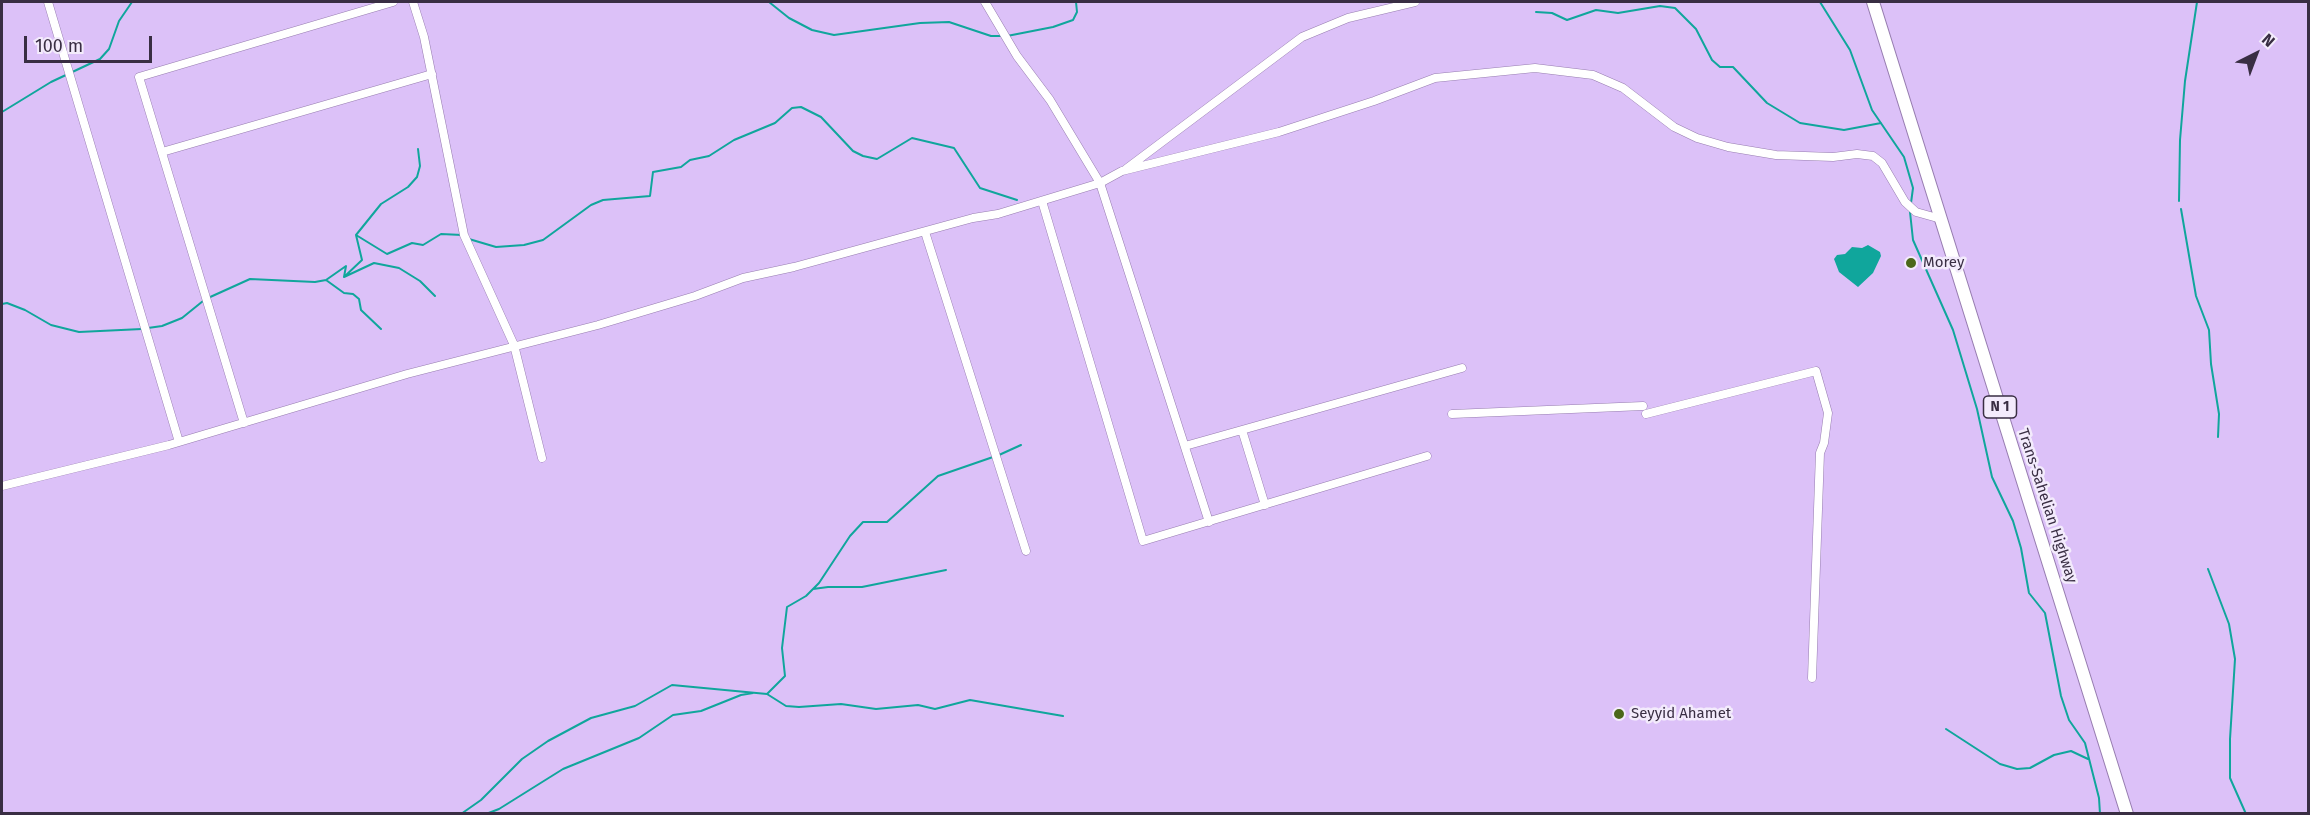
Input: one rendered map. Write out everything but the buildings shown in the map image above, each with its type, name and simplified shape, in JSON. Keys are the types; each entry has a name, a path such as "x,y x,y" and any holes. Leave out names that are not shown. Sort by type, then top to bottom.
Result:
{"highway":[{"name":"Trans-Sahelian Highway","path":"1873,2 2127,813"}],"street":[{"path":"48,2 179,442"},
{"path":"244,423 139,77 393,2"},
{"path":"413,2 424,37 464,235 514,345 542,458"},
{"path":"986,2 1017,56 1050,100 1100,183 1209,522"},
{"path":"2,486 179,442 407,374 598,325 695,296 742,278 794,267 973,218 998,214 1100,183 1122,171 1173,135 1302,37 1348,18 1415,2"},
{"path":"1122,171 1279,132 1435,78 1534,68 1593,75 1623,88 1674,127 1696,138 1728,147 1776,155 1833,157 1857,154 1873,156 1882,163 1905,202 1916,212 1941,219"},
{"path":"162,152 432,74"},
{"path":"1042,201 1143,541 1427,456"},
{"path":"925,232 1026,551"},
{"path":"1185,446 1462,368"},
{"path":"1452,414 1645,410 1816,371 1828,414 1824,443 1820,453 1812,678"},
{"path":"1242,430 1265,505"}],"shaded area":[{"path":"1868,245 1880,252 1881,256 1873,273 1858,287 1839,272 1834,259 1837,255 1845,254 1852,247 1862,248"}],"waterway":[{"path":"2,112 51,82 100,59 109,49 119,21 132,2"},
{"path":"769,2 789,18 812,30 834,35 920,23 949,22 991,36 1001,36"},
{"path":"1007,36 1053,27 1073,20 1077,12 1076,2"},
{"path":"1820,2 1850,50 1872,110 1904,157 1913,188 1911,203"},
{"path":"2179,201 2180,140 2185,81 2197,2"},
{"path":"1536,12 1552,13 1567,20 1596,10 1618,13 1660,6 1675,8 1696,29 1712,60 1720,67 1733,67 1767,103 1800,123 1844,130 1881,123"},
{"path":"469,239 496,247 524,245 543,240 591,205 603,200 650,196 653,172 681,167 690,160 709,156 734,140 775,123 792,108 801,107 821,117 853,151 863,156 877,159 912,138 954,148 980,188 1017,200"},
{"path":"356,235 381,204 408,187 417,177 420,166 418,149"},
{"path":"2181,209 2196,296 2209,330 2211,364 2219,414 2218,437"},
{"path":"1910,212 1913,240 1953,330 1977,409 1992,477 2013,521 2021,548 2029,593 2045,613 2061,696 2069,720 2085,743 2099,798 2100,814"},
{"path":"344,277 362,260 356,235 387,254 412,243 423,245 441,234 462,235"},
{"path":"208,298 250,279 315,282 326,280 346,266 344,277 374,263 399,268 420,281 435,296"},
{"path":"326,280 344,293 353,294 359,299 361,310 381,329"},
{"path":"148,328 162,326 182,318 203,301"},
{"path":"2,304 7,303 25,310 51,325 79,332 142,329"},
{"path":"999,455 1021,445"},
{"path":"461,814 481,800 522,759 548,741 591,718 635,706 672,685 767,694 785,676 782,648 787,607 806,596 819,583 850,536 863,522 887,522 938,476 993,457"},
{"path":"2208,569 2229,624 2235,659 2230,778 2246,814"},
{"path":"813,589 862,587 946,570"},
{"path":"486,814 499,809 563,769 639,738 673,715 701,711 741,695 753,693"},
{"path":"767,694 786,706 799,707 841,704 876,709 918,705 935,709 970,700 1063,716"},
{"path":"1946,729 2000,764 2017,769 2030,768 2054,755 2071,751 2088,759"}],"place":[{"name":"Morey","path":"1911,263"},
{"name":"Seyyid Ahamet","path":"1619,714"}]}
